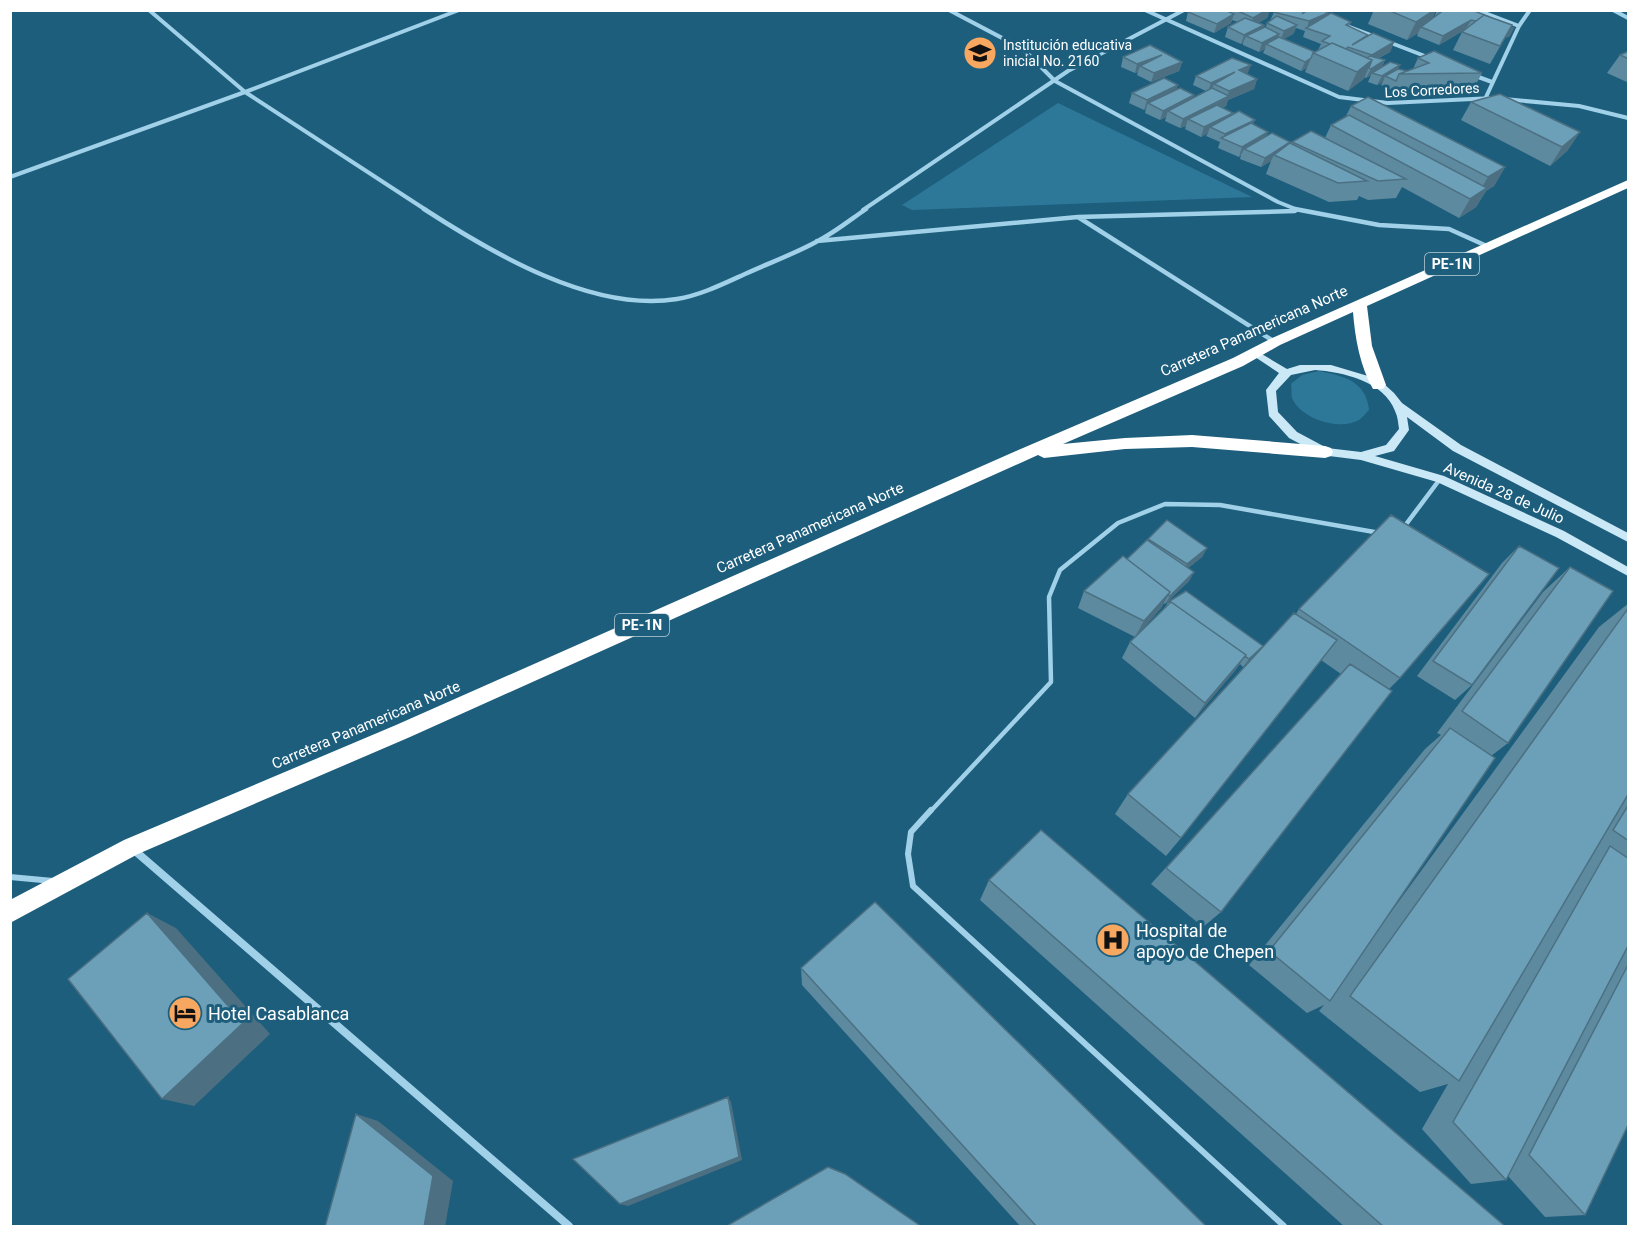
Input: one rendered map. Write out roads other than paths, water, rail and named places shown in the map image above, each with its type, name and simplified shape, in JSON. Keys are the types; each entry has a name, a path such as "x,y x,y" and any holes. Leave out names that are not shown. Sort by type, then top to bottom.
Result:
{"highway":[{"name":"Carretera Panamericana Norte","path":"10,912 62,882 131,847 403,731 1255,353 1629,184"},
{"path":"1359,305 1361,333 1367,360 1378,385"},
{"path":"1022,455 1095,445 1175,441 1253,444 1326,452"}],"street":[{"path":"149,10 245,92 473,241 537,273 613,298 655,301 678,299 709,290 817,242 1068,71 1184,10"},
{"path":"10,177 245,92 459,10"},
{"path":"949,10 1022,48 1037,59 1045,75 1055,81 1278,202 1300,211"},
{"name":"Los Corredores","path":"1145,10 1340,97 1388,104 1486,97 1579,106 1629,118"},
{"path":"1477,10 1519,26"},
{"path":"1486,97 1519,26 1530,10"},
{"path":"1612,10 1629,18"},
{"path":"1618,13 1625,10"},
{"path":"1340,23 1437,61"},
{"path":"1470,74 1492,82"},
{"path":"817,242 1078,217 1300,211 1379,225 1449,229 1490,248"},
{"path":"1078,217 1275,342"},
{"path":"1255,353 1286,374"},
{"path":"1313,366 1346,370 1378,385 1399,406 1404,430 1390,448 1361,456 1326,452 1293,435 1273,413 1271,390 1286,374 1313,366"},
{"name":"Avenida 28 de Julio","path":"1399,406 1457,448 1629,538"},
{"name":"Avenida 28 de Julio","path":"1361,456 1440,479 1560,534 1629,572"},
{"path":"131,847 569,1227"}],"lane":[{"path":"1399,532 1412,519 1440,479"},
{"path":"1284,1227 913,886 908,854 911,832 1051,682 1048,597 1060,570 1118,523 1165,504 1220,505 1385,533"},
{"path":"10,877 62,882"}],"place":[{"name":"Institución educativa inicial No. 2160","path":"980,53"},
{"name":"Hospital de apoyo de Chepen","path":"1113,940"},
{"name":"Hotel Casablanca","path":"185,1013"}]}
